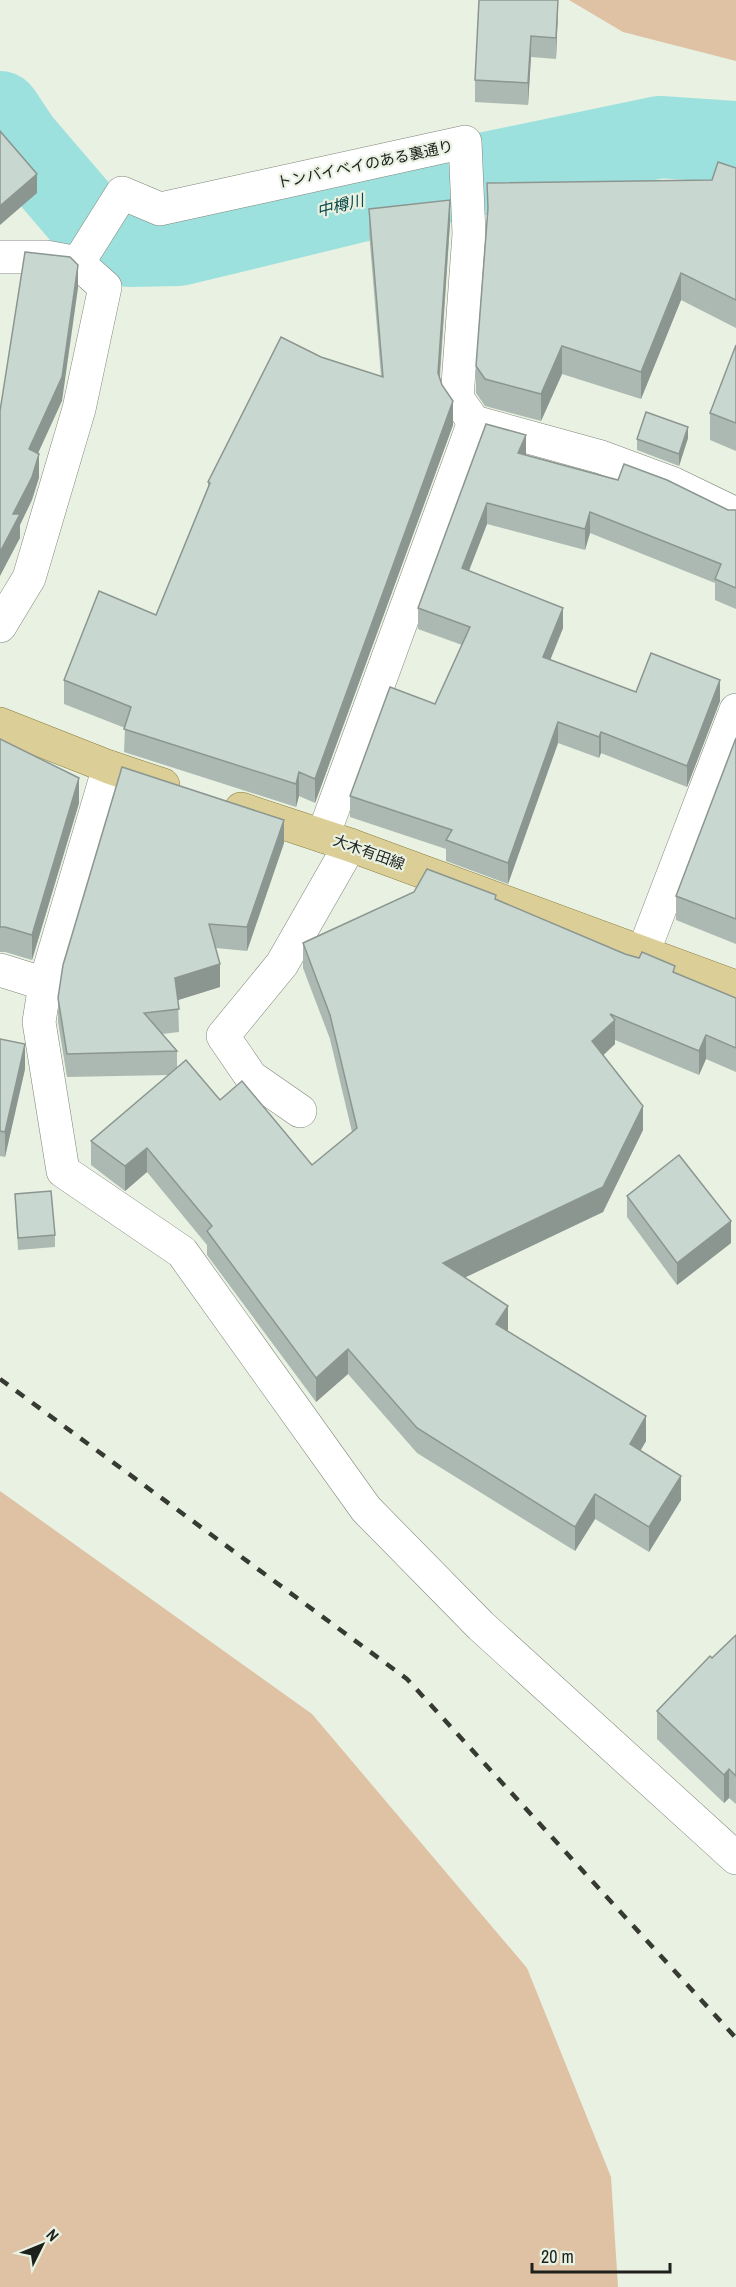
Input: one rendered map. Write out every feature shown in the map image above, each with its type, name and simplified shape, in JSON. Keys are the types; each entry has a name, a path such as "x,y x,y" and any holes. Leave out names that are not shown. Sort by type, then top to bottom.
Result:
{"main road":[{"name":"大木有田線","path":"0,724 110,767 337,841 736,987"}],"street":[{"name":"トンバイベイのある裏通り","path":"82,256 122,193 160,209 465,142 469,234 457,398 474,422"},
{"path":"0,257 82,256 105,287 79,409 29,578 0,626"},
{"path":"300,1111 251,1077 223,1036 282,964 337,841 474,422 602,457 674,484 736,514"},
{"path":"643,953 736,710"},
{"path":"110,767 45,984 39,1022 63,1171 182,1252 366,1509 481,1626 730,1840"},
{"path":"0,970 45,984"}],"shaded area":[{"path":"569,0 736,0 736,61 623,32"},
{"path":"0,1491 312,1714 527,1968 611,2177 618,2287 0,2287"}],"building":[{"path":"479,0 558,0 556,38 531,36 528,83 475,80"},
{"path":"0,131 37,174 0,206"},
{"path":"718,162 736,168 736,300 681,273 641,372 562,346 541,394 485,379 476,366 488,208 487,183 712,180"},
{"path":"450,200 438,373 442,385 453,401 315,779 299,772 296,784 124,729 131,707 64,680 99,591 156,615 210,483 208,482 281,337 321,357 383,377 369,209"},
{"path":"25,252 70,257 78,265 62,377 29,449 39,454 32,477 13,514 20,514 0,552 0,411"},
{"path":"736,345 736,423 710,413"},
{"path":"646,412 688,427 679,454 637,439"},
{"path":"486,424 526,435 518,453 618,480 624,464 667,480 728,510 736,510 736,588 715,579 721,564 590,512 585,529 487,503 462,568 563,608 543,657 636,692 651,653 720,680 687,766 601,732 599,737 558,722 508,863 446,840 452,830 350,796 390,687 435,704 470,627 418,608"},
{"path":"736,738 736,919 676,896"},
{"path":"0,739 79,778 32,935 0,927"},
{"path":"122,767 284,820 247,927 209,924 220,964 175,978 179,1009 144,1013 177,1051 67,1054 58,998 63,965"},
{"path":"427,869 496,895 495,899 625,954 639,958 642,952 675,966 673,972 736,998 736,1048 706,1035 699,1051 610,1014 615,1020 592,1041 643,1106 603,1187 443,1263 508,1306 496,1324 646,1416 630,1444 681,1476 649,1527 595,1494 575,1527 417,1428 348,1349 316,1378 207,1231 212,1226 147,1148 125,1166 91,1141 186,1060 220,1100 242,1081 312,1165 357,1128 330,1015 303,943 414,892"},
{"path":"0,1039 25,1044 5,1132 0,1131"},
{"path":"679,1155 731,1221 677,1263 627,1196"},
{"path":"51,1191 55,1235 18,1238 15,1194"},
{"path":"736,1635 736,1776 729,1769 724,1775 657,1711 710,1656 712,1658"}],"waterway":[{"name":"中樽川","path":"0,112 20,142 80,212 129,246 179,245 405,190 660,137 736,142"}],"railway":[{"path":"0,1379 407,1679 736,2038"}]}
